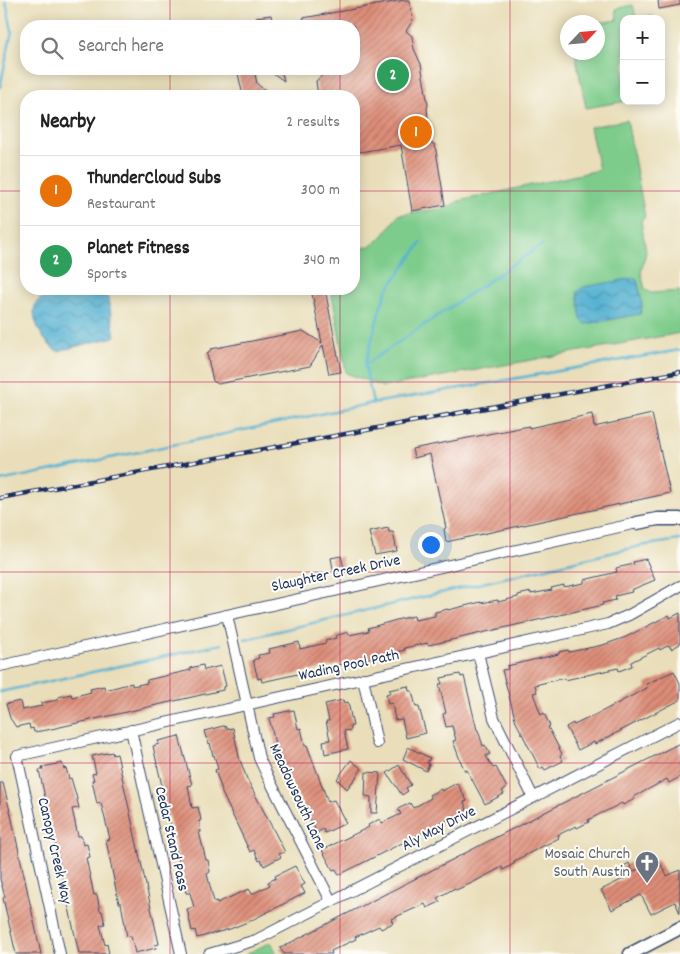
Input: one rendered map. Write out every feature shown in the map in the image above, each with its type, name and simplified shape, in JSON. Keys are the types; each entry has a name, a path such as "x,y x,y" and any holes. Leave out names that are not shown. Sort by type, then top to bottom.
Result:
{"street":[{"name":"Slaughter Creek Drive","path":"0,666 637,523 658,519 680,519"},
{"name":"Wading Pool Path","path":"17,756 608,624 629,615 680,586"},
{"name":"Meadowsouth Lane","path":"227,615 256,747 263,768 331,901"},
{"path":"478,653 494,718 533,797"},
{"path":"363,678 377,743"},
{"name":"Aly May Drive","path":"209,954 256,940 680,722"},
{"name":"Cedar Stand Pass","path":"131,730 181,954"},
{"name":"Canopy Creek Way","path":"17,756 60,954"},
{"path":"630,954 680,928"}],"green space":[{"path":"633,5 635,15 620,15 620,102 586,108 576,60 605,60 605,22 617,20 616,9"},
{"path":"627,120 645,217 641,220 646,252 641,273 645,289 651,293 680,291 680,333 383,387 346,373 332,295 360,295 360,248 368,246 380,239 398,215 446,208 459,201 599,170 590,127"},
{"path":"271,942 277,954 246,954"}],"water":[{"path":"634,278 637,280 641,297 642,306 640,314 584,323 581,319 577,292 584,287"},
{"path":"107,295 114,337 58,351 53,348 42,336 34,312 35,305 39,300 48,296"}],"building":[{"path":"409,0 413,20 406,31 412,36 414,49 421,64 428,105 429,132 425,138 435,145 445,205 412,211 401,145 360,152 360,90 317,90 316,81 323,75 360,75 360,20 304,20 303,18"},
{"path":"658,0 680,0 680,5 659,9"},
{"path":"271,15 272,20 256,20 256,17"},
{"path":"238,75 255,75 257,84 265,90 242,90"},
{"path":"276,75 282,75 284,81"},
{"path":"312,295 326,295 341,372 329,374 323,345 310,366 218,384 213,381 207,354 211,349 303,331 322,343"},
{"path":"592,414 594,427 652,414 670,493 446,542 444,529 446,528 430,454 414,458 412,449 529,426 529,428"},
{"path":"388,528 389,532 393,532 397,551 375,555 369,532"},
{"path":"341,556 345,572 334,574 331,558"},
{"path":"646,559 655,580 631,590 632,592 615,596 616,600 602,603 603,605 438,643 428,645 427,643 404,648 405,650 262,682 261,678 258,679 253,660 259,658 258,655 270,653 269,649 299,642 300,649 326,643 325,641 336,638 335,636 348,632 349,635 369,631 368,628 400,619 414,616 415,620 435,616 435,612 448,609 481,602 498,600 498,602 531,592 531,594 552,590 551,588 564,585 564,587 584,583 584,580 617,572 616,568"},
{"path":"680,613 680,644 671,649 669,645 660,650 659,648 631,662 632,666 619,671 618,668 535,685 537,692 533,693 541,715 544,713 550,726 548,727 562,754 560,756 563,761 545,770 543,767 540,769 516,722 502,670 508,669 507,666 559,654 559,652 568,650 569,652 603,645 626,637 669,615 670,618"},
{"path":"203,665 204,670 221,666 226,686 223,687 223,690 47,730 34,732 33,728 30,729 29,724 16,727 10,718 6,704 20,701 22,710 42,706 41,703 58,700 58,697 71,694 72,697 91,692 90,689 104,686 105,690 132,683 132,686 147,683 147,680 191,670 190,668"},
{"path":"674,671 680,683 680,700 595,744 594,742 578,750 566,727 599,713 647,688 646,684"},
{"path":"460,674 461,677 464,676 477,730 483,746 485,745 490,754 486,756 493,768 496,767 507,788 502,791 504,794 485,804 467,770 465,771 453,741 456,740 452,726 446,727 443,714 446,713 439,684 442,684 441,678"},
{"path":"408,686 409,691 412,691 416,707 419,707 426,733 406,738 402,719 395,720 392,703 388,704 386,694 390,693 389,690"},
{"path":"343,700 344,703 348,702 353,726 350,726 351,730 344,731 348,749 325,754 323,741 330,740 326,721 329,721 325,704"},
{"path":"294,710 298,729 301,728 305,746 307,745 328,802 334,800 346,823 325,833 323,829 317,833 285,771 276,748 269,718 275,717 274,714"},
{"path":"223,726 226,729 233,728 239,757 247,779 285,852 279,854 281,857 264,866 261,860 259,861 254,850 250,852 221,791 215,770 218,769 204,731"},
{"path":"179,736 192,785 188,786 192,808 198,807 201,820 199,821 201,832 199,832 206,860 208,860 210,872 207,874 214,902 217,901 217,903 249,889 252,894 270,885 268,882 276,878 275,876 295,866 305,884 301,886 305,893 250,921 230,929 197,938 195,930 192,931 187,909 194,907 190,893 186,893 153,746 159,744 158,741"},
{"path":"680,743 680,777 669,783 667,779 634,797 635,799 623,805 622,803 588,820 589,822 577,828 576,826 558,835 559,838 514,861 515,863 503,870 502,867 472,883 456,890 455,888 437,898 440,902 427,908 425,904 391,919 393,923 381,929 379,926 355,937 356,939 331,951 332,954 284,954 280,948"},
{"path":"408,747 430,758 426,771 403,759"},
{"path":"112,752 113,755 117,754 159,944 155,945 156,948 135,953 131,936 127,937 106,840 110,839 101,803 97,804 92,780 94,780 92,774 96,773 92,756"},
{"path":"351,760 362,769 347,789 337,779"},
{"path":"62,763 64,769 66,768 69,779 71,778 76,795 79,808 72,809 78,836 81,836 83,845 87,844 90,857 86,858 94,895 97,895 100,911 102,911 105,924 100,925 109,954 79,954 39,770 43,770 42,767"},
{"path":"399,765 411,785 406,788 408,791 402,795 387,773"},
{"path":"366,772 380,773 377,813 371,813 371,797 365,796"},
{"path":"0,783 3,783 11,815 41,954 16,954 0,879"},
{"path":"457,783 467,801 464,802 467,810 339,875 336,869 333,870 322,850 369,827 368,825 380,819 382,823 401,814 398,809 410,803 413,808 431,798 429,795"},
{"name":"Mosaic Church South Austin","path":"658,859 667,876 680,870 680,913 675,902 651,914 641,895 612,910 601,890 627,877 622,867 629,863 633,872"}],"waterway":[{"path":"0,87 12,31 6,2"},
{"path":"373,403 365,365 380,309 387,290 421,243"},
{"path":"365,365 543,244"},
{"path":"0,481 373,403 680,350"},
{"path":"245,639 640,546 680,540"},
{"path":"0,692 222,644"}],"railway":[{"path":"0,498 680,372"}],"place":[{"name":"Planet Fitness","path":"393,75"},
{"name":"ThunderCloud Subs","path":"416,132"},
{"name":"Mosaic Church South Austin","path":"647,884"}]}
